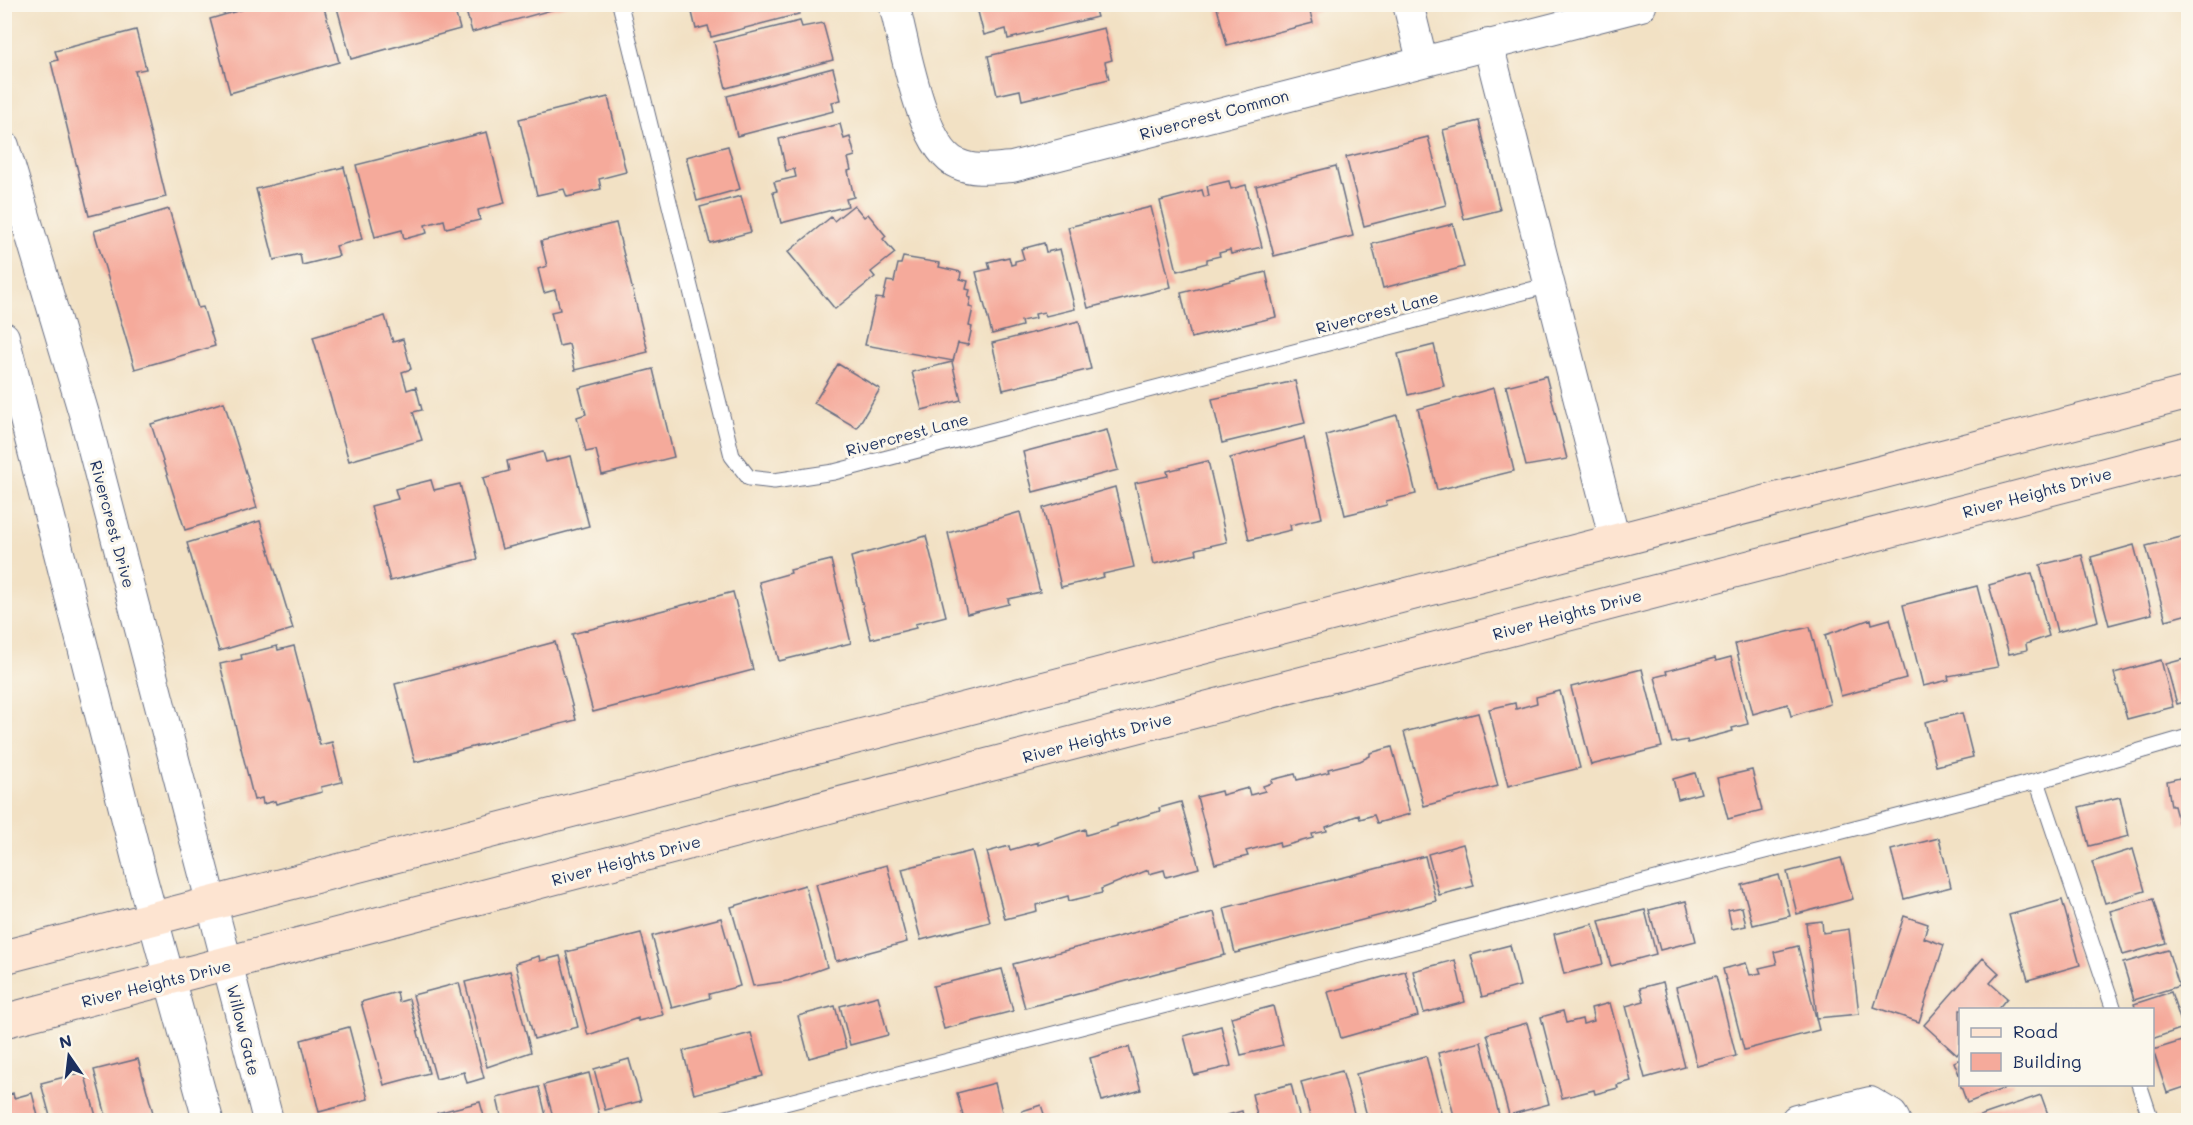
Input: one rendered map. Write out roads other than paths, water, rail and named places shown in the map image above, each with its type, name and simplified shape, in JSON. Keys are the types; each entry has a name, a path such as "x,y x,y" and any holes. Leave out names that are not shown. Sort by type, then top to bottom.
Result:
{"street":[{"name":"Rivercrest Common","path":"894,4 923,119 936,144 956,164 981,170 1012,167 1422,60 1641,6"},
{"path":"1408,4 1422,60"},
{"path":"1488,44 1615,542"},
{"name":"Rivercrest Drive","path":"4,146 84,414 213,904"},
{"path":"4,337 153,919 208,1120"},
{"path":"4,957 2188,393"},
{"name":"River Heights Drive","path":"4,1021 228,965 2188,453"},
{"name":"Willow Gate","path":"213,904 268,1120"},
{"path":"1796,1120 1870,1102 1892,1115 1895,1120"}],"lane":[{"name":"Rivercrest Lane","path":"620,4 732,456 749,478 774,482 834,472 1550,285"},
{"path":"719,1120 2037,780 2188,738"},
{"path":"2037,780 2113,1008"},
{"path":"2140,1086 2151,1120"}]}
